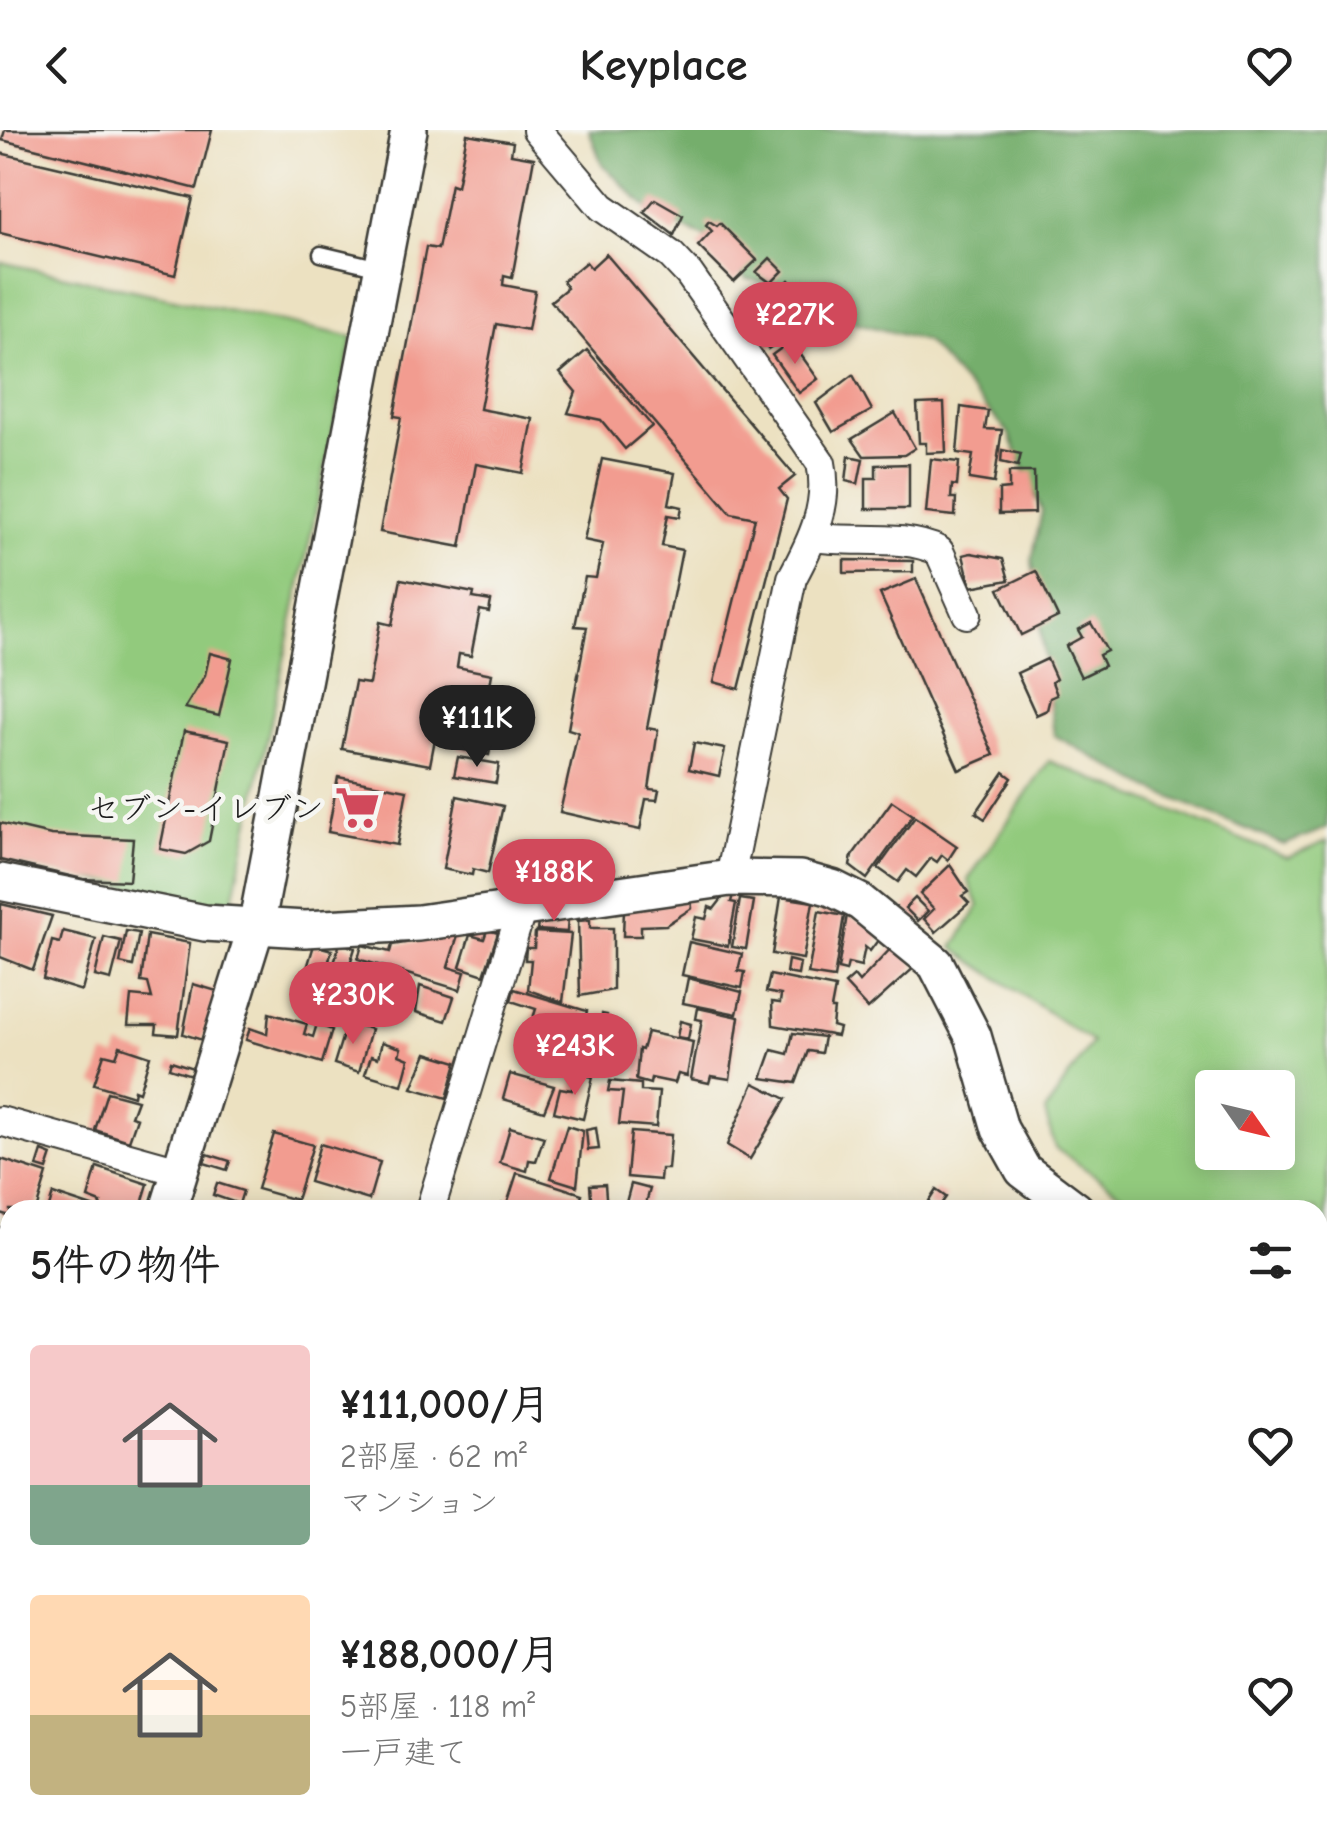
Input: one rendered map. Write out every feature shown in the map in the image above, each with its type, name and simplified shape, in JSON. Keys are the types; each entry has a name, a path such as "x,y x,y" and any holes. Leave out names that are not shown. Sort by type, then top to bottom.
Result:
{"street":[{"path":"171,1200 256,927 386,269 409,130"},
{"path":"536,130 602,208 671,255 689,274 762,383 812,447 826,486 814,537 792,578 730,878"},
{"path":"814,537 844,542 924,543 939,551 966,614"},
{"path":"0,882 157,916 256,927 361,929 730,878 800,879 832,888 860,902 936,964 973,1036 985,1086 1023,1170 1063,1200"},
{"path":"433,1200 522,908"},
{"path":"0,1121 179,1171"}],"lane":[{"path":"322,254 386,269"}],"green space":[{"path":"589,130 1327,130 1327,828 1284,845 1149,788 1054,735 1032,560 1042,511 1008,432 925,341 858,323 795,288 746,279 708,238 657,218 602,164"},
{"path":"0,262 353,337 231,909 0,860"},
{"path":"1049,761 1287,858 1327,841 1327,1200 1131,1200 1055,1148 1045,1112 1092,1042 953,948 979,906 968,880"}],"building":[{"path":"5,130 212,130 197,189 2,140"},
{"path":"467,134 513,142 511,154 534,158 512,278 504,276 503,285 535,291 528,330 496,324 480,409 533,419 523,473 476,464 461,547 380,532 401,417 394,416 426,247 438,249 451,184 457,186"},
{"path":"0,153 193,198 175,275 0,233"},
{"path":"655,199 683,215 674,235 644,212"},
{"path":"709,221 717,226 720,223 757,260 734,282 698,246 712,231 706,225"},
{"path":"606,254 795,476 779,489 787,499 739,689 714,682 755,518 731,513 551,301 567,288 563,281 586,262 591,268"},
{"path":"770,258 783,271 771,283 756,272"},
{"path":"789,280 805,301 778,322 763,302"},
{"path":"764,308 784,338 768,349 748,321"},
{"path":"791,341 818,379 799,393 772,355"},
{"path":"587,350 652,426 625,449 601,420 568,413 576,392 560,373"},
{"path":"853,375 872,410 833,432 816,403"},
{"path":"944,403 946,452 926,453 926,443 919,443 917,404"},
{"path":"961,407 988,411 985,429 1002,430 994,483 969,479 973,455 957,453"},
{"path":"895,413 915,448 904,455 864,456 852,439"},
{"path":"1002,450 1021,454 1018,466 1001,462"},
{"path":"849,456 863,459 858,484 846,481"},
{"path":"602,459 675,473 669,504 682,507 680,517 668,515 662,546 682,550 647,728 658,730 649,789 659,790 657,800 646,799 640,830 560,812 578,732 568,729 587,627 575,626 585,577 596,578 603,544 584,540"},
{"path":"931,459 959,462 957,486 952,485 951,498 956,498 955,516 926,513"},
{"path":"909,464 909,509 866,509 866,478 876,478 876,465"},
{"path":"1009,472 1034,472 1035,513 999,514 999,490 1009,489"},
{"path":"963,555 1003,559 1009,580 971,587"},
{"path":"844,560 913,561 913,572 844,573"},
{"path":"1036,571 1058,617 1021,635 999,589"},
{"path":"401,579 474,593 473,598 491,601 489,612 480,610 471,656 459,654 457,667 492,674 483,722 432,712 431,721 452,725 449,741 435,739 430,765 342,749 355,682 369,684 380,622 392,625"},
{"path":"916,579 994,755 959,770 880,594"},
{"path":"1091,623 1107,651 1099,655 1104,666 1081,677 1066,646 1082,637 1078,630"},
{"path":"210,653 232,659 219,716 185,708 205,675"},
{"path":"1047,659 1056,679 1052,682 1057,695 1050,698 1047,710 1036,715 1017,673"},
{"path":"462,728 493,734 489,755 458,749"},
{"path":"184,731 229,740 209,841 186,854 160,849"},
{"path":"694,743 725,749 719,776 689,769"},
{"path":"458,757 499,764 496,783 454,776"},
{"path":"1004,772 1012,778 985,819 976,813"},
{"path":"338,777 407,790 397,845 328,832"},
{"path":"457,796 503,806 488,873 473,869 472,875 443,869"},
{"path":"892,801 913,815 867,879 850,866 852,856"},
{"path":"915,817 957,846 948,860 942,855 937,862 931,858 916,877 907,870 898,882 878,868"},
{"path":"0,823 51,835 133,839 129,881 83,879 0,860"},
{"path":"950,865 968,892 962,896 969,903 936,932 924,919 934,909 920,894"},
{"path":"733,895 731,902 736,903 728,946 691,939 696,917 706,919 709,907 714,909 724,896"},
{"path":"781,897 813,902 803,959 772,954"},
{"path":"915,898 928,911 918,921 905,908"},
{"path":"740,899 754,901 746,949 732,947"},
{"path":"691,900 692,908 666,925 641,926 641,936 623,936 624,909"},
{"path":"1,904 52,916 33,970 0,957"},
{"path":"819,911 844,916 834,978 808,974"},
{"path":"568,915 567,932 537,930 539,918"},
{"path":"847,915 884,932 870,951 865,947 861,966 848,963 846,971 838,969"},
{"path":"590,920 590,928 613,928 613,990 580,996 578,921"},
{"path":"487,930 498,933 484,975 460,967 470,935 484,939"},
{"path":"63,931 96,939 82,991 43,979 52,941 60,943"},
{"path":"126,931 139,933 133,966 120,963"},
{"path":"535,932 571,934 563,1002 528,990 531,960 525,960 526,948 534,948"},
{"path":"147,935 190,943 178,1035 156,1033 157,1025 128,1025 131,996 152,998 148,983 141,982"},
{"path":"458,935 448,967 465,972 460,990 358,959 362,945 390,952 392,945"},
{"path":"104,937 121,941 111,980 95,976"},
{"path":"689,942 742,954 738,971 745,972 742,988 682,975"},
{"path":"340,943 355,948 342,989 327,985"},
{"path":"896,943 916,966 868,1009 845,984 854,976 859,982"},
{"path":"314,945 332,950 322,984 304,978"},
{"path":"788,960 800,963 798,975 786,973"},
{"path":"361,965 391,975 384,996 354,987"},
{"path":"770,975 835,988 831,1009 832,1026 839,1028 837,1036 773,1025 772,1002 780,1003 781,995 766,992"},
{"path":"688,978 742,992 737,1014 683,1003"},
{"path":"313,983 334,991 331,999 311,992"},
{"path":"193,984 217,991 202,1040 183,1034"},
{"path":"420,986 454,997 446,1021 416,1012"},
{"path":"514,989 587,1011 580,1035 532,1021 536,1009 511,1001"},
{"path":"325,1005 335,1007 330,1024 320,1021"},
{"path":"698,1008 739,1017 730,1079 711,1076 709,1083 691,1079 702,1020 696,1019"},
{"path":"269,1013 307,1024 304,1034 313,1037 317,1024 332,1030 322,1063 246,1040 250,1028 267,1034"},
{"path":"602,1014 607,1015 595,1075 578,1071 588,1017 601,1019"},
{"path":"680,1021 691,1024 688,1039 677,1037"},
{"path":"347,1022 371,1029 359,1072 334,1064"},
{"path":"647,1032 693,1042 687,1076 678,1074 675,1083 651,1078 650,1084 636,1080 639,1049 642,1050"},
{"path":"793,1033 824,1037 821,1053 808,1051 796,1083 762,1078 772,1050 788,1054"},
{"path":"382,1042 401,1048 399,1055 409,1059 402,1085 365,1074 371,1056 378,1058"},
{"path":"120,1046 150,1056 139,1092 134,1090 133,1096 94,1084 104,1054 116,1057"},
{"path":"427,1053 457,1062 447,1098 412,1088"},
{"path":"171,1061 193,1068 191,1075 169,1068"},
{"path":"576,1073 593,1077 583,1119 554,1112 560,1088 572,1090"},
{"path":"510,1074 554,1086 544,1111 503,1099"},
{"path":"610,1081 641,1084 641,1091 659,1092 656,1127 619,1124 623,1092 608,1091"},
{"path":"754,1083 786,1099 750,1159 727,1145"},
{"path":"107,1092 137,1100 131,1116 137,1118 129,1141 95,1130"},
{"path":"567,1126 583,1131 577,1186 551,1178"},
{"path":"510,1127 544,1137 536,1161 529,1160 527,1171 500,1163"},
{"path":"596,1128 599,1149 588,1150 586,1130"},
{"path":"631,1132 671,1135 668,1169 661,1169 660,1180 627,1177"},
{"path":"274,1134 313,1145 296,1200 257,1189"},
{"path":"320,1144 380,1162 369,1200 309,1182"},
{"path":"42,1151 52,1155 47,1170 37,1167"},
{"path":"207,1154 230,1161 227,1170 204,1163"},
{"path":"1,1159 47,1174 39,1200 0,1200"},
{"path":"97,1167 148,1184 143,1200 88,1198"},
{"path":"517,1173 582,1194 580,1200 508,1200"},
{"path":"217,1183 243,1191 240,1200 213,1195"},
{"path":"605,1184 606,1200 591,1200 590,1185"},
{"path":"631,1184 650,1189 647,1200 627,1200"},
{"path":"936,1190 946,1197 944,1200 930,1200"}],"place":[{"name":"セブン-イレブン","path":"357,808"}]}
